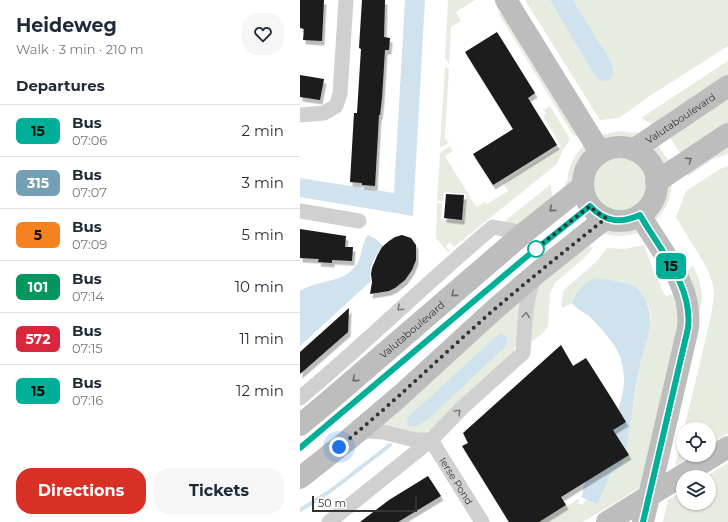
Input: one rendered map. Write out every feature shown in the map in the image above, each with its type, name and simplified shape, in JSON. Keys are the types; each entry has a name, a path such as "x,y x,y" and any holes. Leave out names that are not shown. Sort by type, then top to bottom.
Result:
{"main road":[{"path":"506,0 600,152"},
{"name":"Valutaboulevard","path":"633,150 728,86"},
{"path":"656,182 728,134"},
{"path":"620,147 633,150 646,158 651,165 655,173 656,192 648,208 640,215 632,219 616,220 598,212 585,195 583,186 584,176 587,166 600,152 610,148 620,147"},
{"name":"Valutaboulevard","path":"300,425 524,233 583,186"},
{"path":"300,478 401,395 495,309 537,273 598,212"},
{"path":"640,215 681,284 687,299 689,319 643,522"},
{"path":"607,522 728,447"}],"street":[{"path":"300,115 324,113 336,106 340,94 346,0"},
{"path":"300,211 359,221"},
{"path":"300,398 335,369 403,306 493,227 524,233"},
{"path":"329,522 431,440 462,408 523,353 529,294 531,285 537,273"},
{"path":"348,440 367,431 383,432 415,440 431,440"},
{"name":"Ierse Pond","path":"431,440 482,522"}],"lane":[{"name":"Valutaboulevard","path":"300,448 525,258 598,212"}],"shaded area":[{"path":"448,0 475,0 456,12 461,21 451,27 449,64 445,58"},
{"path":"525,0 550,0 591,70 614,70 611,61 573,0 728,0 728,46 648,97 619,118 600,120"},
{"path":"498,13 506,14 580,132 576,136 573,135"},
{"path":"728,61 728,81 658,127 641,118"},
{"path":"445,67 449,69 445,138 449,143 441,147 440,145"},
{"path":"728,89 728,129 684,159 669,136"},
{"path":"550,106 570,139 557,164 454,247 450,242 446,246 450,251 448,252 436,238 437,203 442,204 441,219 463,221 466,194 444,192 443,201 437,201 440,153 450,146 453,151 445,156 476,207 485,202 487,204 508,191 503,183 561,146 543,116 546,114 544,110"},
{"path":"618,131 640,133 629,142 608,141 598,136"},
{"path":"728,142 728,154 713,159 688,176 687,166"},
{"path":"586,143 585,157 581,170 566,194 565,183 567,182 569,171 578,151"},
{"path":"657,145 669,161 659,170 653,158 644,150"},
{"path":"620,154 636,159 641,163 645,168 650,184 645,200 641,205 636,209 620,214 604,209 599,205 595,200 590,184 595,168 599,163 604,159"},
{"path":"728,166 728,433 716,441 716,422 686,422 711,316 714,295 713,285 707,268 676,217 686,191 720,169"},
{"path":"672,183 667,205 653,223 653,210 661,191"},
{"path":"551,184 553,204 517,226 504,222"},
{"path":"609,226 628,226 639,231 638,233 624,236 601,233"},
{"path":"583,242 593,248 584,258 555,283 550,293 548,326 544,332 531,341 532,300 536,288"},
{"path":"644,245 655,275 665,295 673,295 681,328 643,486 583,522 539,522 580,498 578,503 583,505 586,499 595,504 610,475 625,455 639,371 651,317 648,304 624,282 600,279 592,280 577,291 574,295 572,303 563,308 561,307 563,292 596,262 607,248 624,249"},
{"path":"693,266 700,283 702,300 684,383 694,305 687,271"},
{"path":"522,291 520,336 511,356 433,430 413,436 379,428"},
{"path":"676,462 682,462 675,466"},
{"path":"728,463 728,522 663,522 668,500 676,495 676,510 716,510 716,470"}],"water":[{"path":"405,0 425,0 413,216 300,197 300,178 394,193"},
{"path":"550,0 573,0 611,61 613,75 609,80 603,81 593,73"},
{"path":"368,235 376,239 383,246 371,266 371,281 300,346 300,291 307,287 338,278 352,270 359,260 364,242"},
{"path":"596,278 625,283 637,288 647,302 650,314 650,325 640,364 623,462 610,475 598,503 596,504 581,497 583,488 602,450 614,421 623,393 624,381 622,363 615,346 589,316 572,303 575,295 581,288"},
{"path":"501,333 507,338 505,347 427,420 410,428 407,420 408,417"}],"building":[{"path":"300,0 324,0 322,41 303,40 304,29 300,28"},
{"path":"362,0 385,0 384,37 390,38 389,50 385,50 382,98 379,115 375,186 350,182 354,113 357,113"},
{"path":"497,32 535,93 528,98 557,145 493,185 473,154 513,129 465,52"},
{"path":"300,75 324,79 320,100 300,97"},
{"path":"446,194 464,195 462,220 444,218"},
{"path":"300,229 346,236 345,247 353,247 352,261 332,260 332,263 318,262 319,259 300,258"},
{"path":"402,235 411,238 416,245 416,260 412,270 405,280 395,288 389,291 370,294 372,268 377,256 382,247 389,241"},
{"path":"349,308 348,332 300,374 300,352"},
{"path":"561,345 573,366 586,358 612,399 626,422 613,430 629,455 561,497 566,505 539,522 509,522 462,446 468,443 463,433"},
{"path":"428,476 441,496 398,522 360,522 389,500"}],"waterway":[{"path":"300,510 329,492 390,445"}],"bus line":[{"name":"15","path":"300,448 552,235 590,206 602,217 616,220 632,219 640,215 681,284 687,299 689,319 643,522"}],"route":[{"path":"339,447 401,395 495,309 537,273 606,218 602,217 590,206 534,250 536,249"}]}
